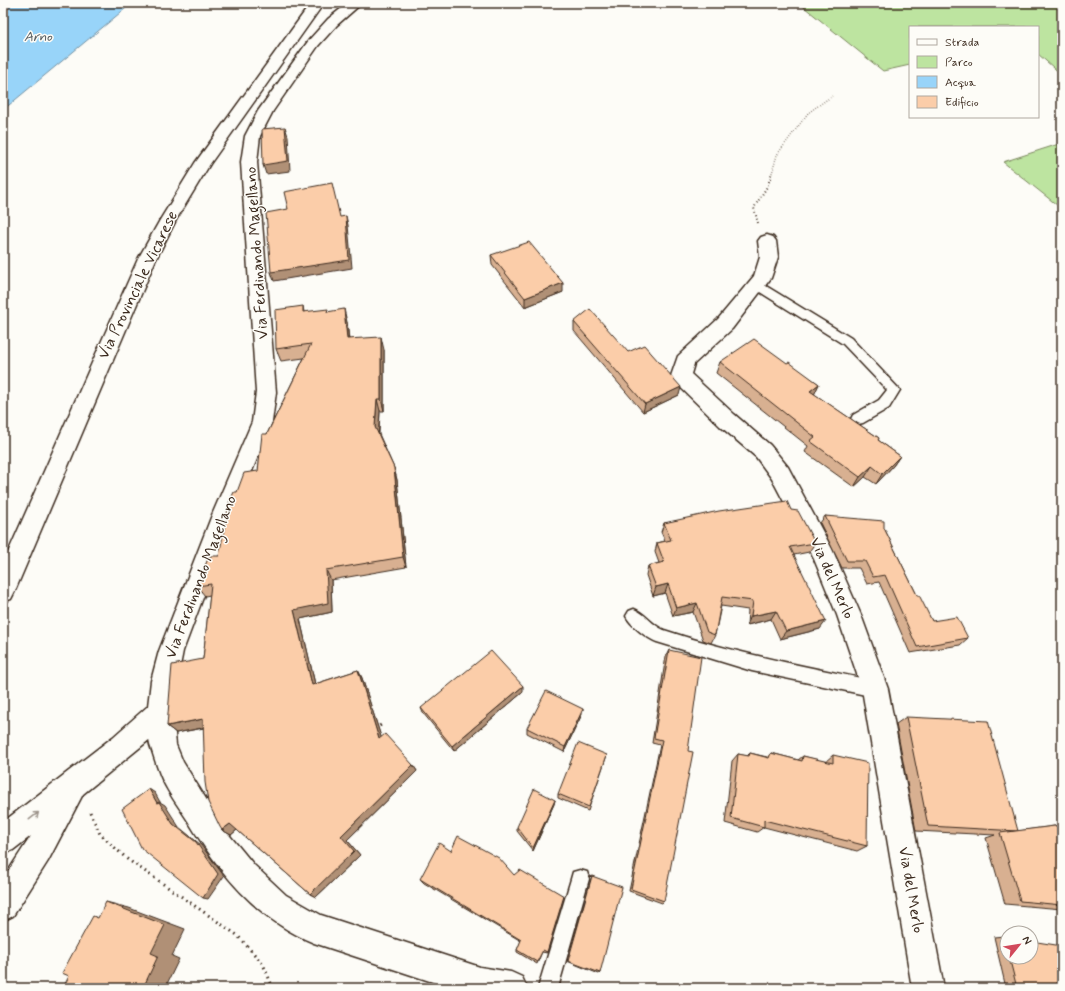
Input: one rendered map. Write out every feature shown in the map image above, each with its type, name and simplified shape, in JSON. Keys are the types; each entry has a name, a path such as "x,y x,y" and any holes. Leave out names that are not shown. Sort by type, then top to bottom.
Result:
{"street":[{"name":"Via Provinciale Vicarese","path":"3,592 106,349 147,259 168,220 203,163 318,3"},
{"name":"Via Ferdinando Magellano","path":"356,3 331,22 315,39 261,116 254,131 250,146 250,177 262,312 266,392 262,422 223,515 170,651 160,713 163,745 172,770 186,795 216,841 244,875 276,904 314,928 480,982 511,988"},
{"name":"Via del Merlo","path":"767,241 768,257 762,278 725,324 685,361 681,376 727,420 763,451 780,473 824,556 849,615 875,689 928,988"},
{"path":"3,840 76,783 160,713"},
{"path":"3,906 38,851 76,783"}],"lane":[{"path":"756,284 847,341 894,390 884,404 858,419"},
{"path":"634,616 657,635 752,663 875,689"},
{"path":"548,988 580,879"}],"path":[{"path":"767,241 758,224 754,208 768,185 776,155 808,113 832,96"},
{"path":"369,734 380,724"},
{"path":"76,783 100,834 127,859 237,935 263,964 273,988"}],"green space":[{"path":"799,3 1062,3 1062,75 1039,55 1039,26 909,26 909,65 883,71"},
{"path":"1062,143 1062,209 1003,162"}],"water":[{"name":"Arno","path":"3,3 132,3 3,110"}],"building":[{"path":"285,127 288,161 263,165 262,129"},
{"path":"332,183 340,217 346,216 349,260 271,272 266,213 288,209 284,192"},
{"path":"529,242 563,283 525,298 491,255"},
{"path":"303,306 303,312 328,309 327,312 344,309 347,339 381,337 381,399 377,399 375,427 394,468 403,557 326,570 328,603 294,610 312,685 358,670 379,739 385,734 413,765 341,836 354,851 310,894 230,824 222,830 220,827 208,802 205,782 203,719 167,726 172,665 203,659 211,584 197,586 209,556 219,556 229,503 234,492 237,492 244,473 258,471 262,434 267,434 311,344 276,349 275,310"},
{"path":"590,309 628,352 644,345 681,387 645,404 574,322"},
{"path":"754,339 819,384 810,391 879,438 878,440 900,456 882,474 872,466 860,477 810,441 815,437 720,362"},
{"path":"787,501 791,510 798,511 815,543 790,547 826,621 786,631 776,611 751,616 753,601 722,597 715,635 707,632 697,603 676,608 668,584 656,587 648,566 664,562 657,543 671,540 664,523 719,511"},
{"path":"825,516 884,521 884,528 917,595 919,595 932,621 957,617 968,638 917,647 885,575 873,577 865,561 847,561"},
{"path":"669,650 701,657 688,751 693,752 664,901 631,889 662,740 654,738"},
{"path":"491,651 523,686 452,746 421,708"},
{"path":"546,691 583,709 565,747 527,728"},
{"path":"906,717 988,721 1018,831 928,826"},
{"path":"578,743 607,755 589,807 558,794"},
{"path":"750,753 769,758 771,753 802,761 803,756 833,763 833,755 868,763 867,846 764,820 764,827 731,818 738,754 749,756"},
{"path":"149,789 157,803 159,802 173,824 196,842 218,874 203,898 142,849 122,809"},
{"path":"534,789 555,800 533,848 517,827"},
{"path":"1062,825 1062,905 1020,901 1000,833"},
{"path":"458,836 499,858 514,875 520,870 564,896 547,952 543,950 537,962 517,950 521,940 420,879 439,843 451,851"},
{"path":"592,876 622,887 600,973 568,961"},
{"path":"106,902 165,925 151,953 158,956 143,988 63,988 69,976 62,973 93,916 98,918"},
{"path":"1039,942 1062,946 1062,988 1017,988 1011,965 1039,965"}]}
